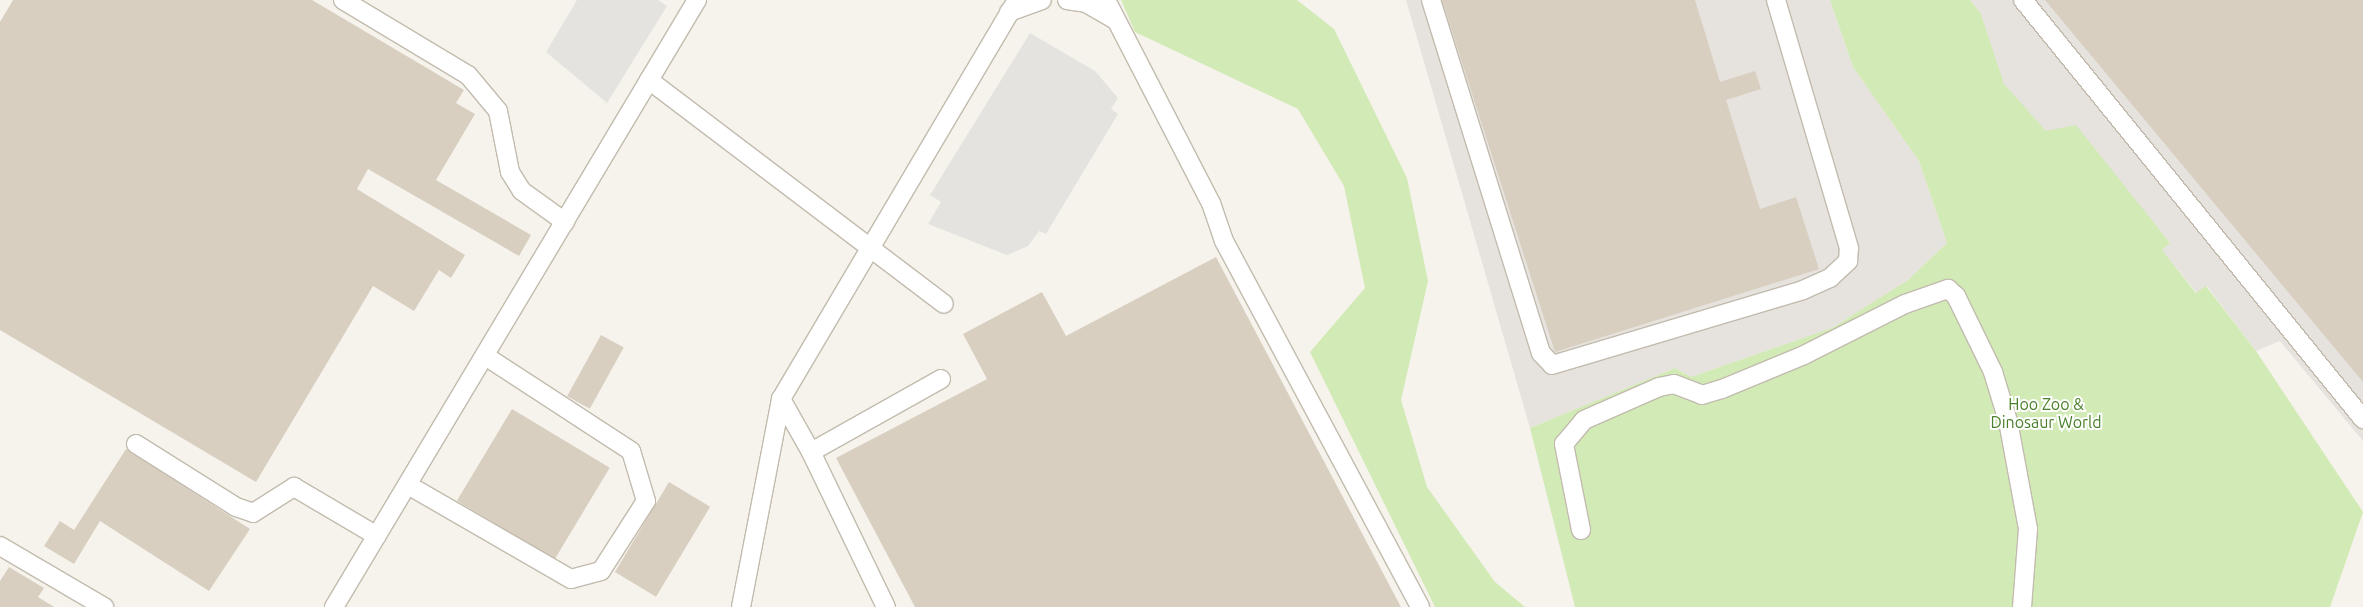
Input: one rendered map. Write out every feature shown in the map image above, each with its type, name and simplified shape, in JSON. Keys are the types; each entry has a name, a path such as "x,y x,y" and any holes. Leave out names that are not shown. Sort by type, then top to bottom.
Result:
{"lane":[{"path":"344,0 468,75 498,111 510,172 522,191 565,222"},
{"path":"334,607 696,0"},
{"path":"741,607 781,398 1013,6 1042,0"},
{"path":"1067,0 1086,2 1116,20"},
{"path":"1106,0 1211,203 1224,241 1420,607"},
{"path":"1431,0 1542,353 1552,365 1803,290 1830,278 1848,261 1848,248 1776,0"},
{"path":"2023,0 2363,419"},
{"path":"649,80 871,246 944,304"},
{"path":"1582,530 1564,444 1584,420 1659,387 1674,384 1702,395 1722,389 1804,356 1905,304 1948,289 1956,296 1993,372 2010,430 2028,529 2022,607"},
{"path":"408,484 571,579 601,571 646,501 631,451 485,356"},
{"path":"811,452 941,379"},
{"path":"781,398 811,452 886,607"},
{"path":"136,444 236,507 253,512 294,487 377,536"},
{"path":"0,546 104,607"}],"shaded area":[{"path":"577,0 658,0 667,6 607,103 546,52"},
{"path":"1406,0 1830,0 1853,67 1919,161 1947,243 1908,280 1832,328 1691,377 1675,368 1530,428"},
{"path":"1970,0 2363,0 2363,441 2280,341 2256,351 2207,286 2197,293 2162,250 2170,242 2046,131 2003,84 1981,14"},
{"path":"1030,33 1095,71 1118,98 1111,109 1118,114 1046,234 1039,231 1028,246 1007,255 928,224 941,202 930,195"}],"green space":[{"path":"1121,0 1297,0 1334,29 1407,178 1428,281 1401,400 1427,487 1495,582 1525,607 1435,607 1310,352 1365,288 1344,186 1298,109 1135,32"},
{"name":"Hoo Zoo & Dinosaur World","path":"1830,0 1970,0 1981,14 2004,84 2046,131 2076,125 2170,243 2162,250 2196,293 2206,286 2256,351 2363,512 2330,607 1575,607 1530,428 1675,368 1691,377 1832,328 1908,280 1947,243 1919,161 1853,67"}],"building":[{"path":"13,0 312,0 464,90 456,103 475,114 436,180 531,235 519,256 368,169 357,189 465,255 451,278 439,270 414,311 373,286 256,482 0,330 0,22"},
{"path":"1442,0 1695,0 1720,82 1755,71 1761,89 1726,100 1760,209 1796,197 1819,269 1555,352"},
{"path":"2045,0 2363,0 2363,382"},
{"path":"1216,257 1401,607 915,607 836,458 987,379 963,334 1042,292 1066,336"},
{"path":"601,335 624,348 590,409 567,396"},
{"path":"512,409 610,468 555,559 457,501"},
{"path":"126,449 250,529 209,591 100,521 74,564 44,546 60,521 74,530"},
{"path":"669,482 710,507 656,597 615,572"},
{"path":"9,567 44,588 38,597 54,607 0,607 0,581"}]}
